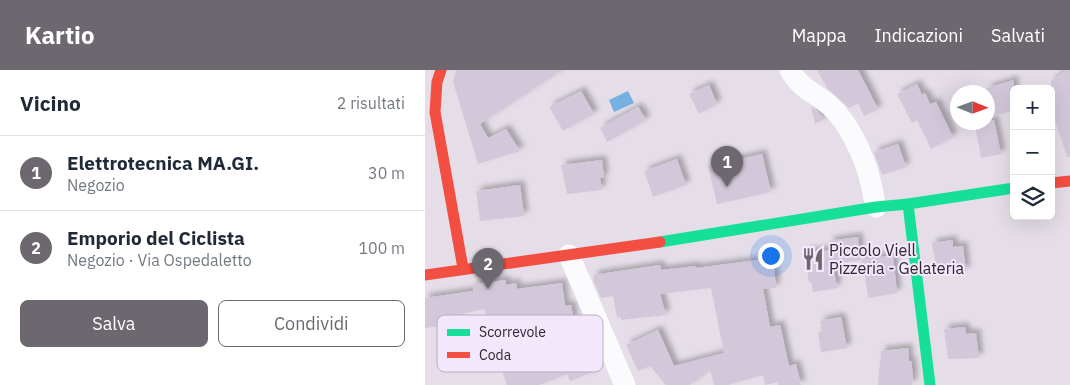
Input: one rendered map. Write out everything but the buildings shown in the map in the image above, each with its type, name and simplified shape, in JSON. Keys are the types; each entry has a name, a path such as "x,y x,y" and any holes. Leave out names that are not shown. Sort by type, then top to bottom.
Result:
{"main road":[{"path":"438,72 435,97 435,130 449,187 463,268"},
{"path":"1055,183 1070,181"},
{"path":"425,275 463,268 681,239 876,207 1010,189"},
{"path":"908,204 931,385"}],"street":[{"path":"790,70 795,80 830,106 844,124 867,170 876,207"},
{"path":"569,255 595,315"},
{"path":"603,334 625,385"}],"water":[{"path":"628,91 634,103 614,112 609,100"}],"traffic: fast":[{"path":"660,242 876,207 1010,189"},
{"path":"908,204 930,385"}],"traffic: jam":[{"path":"441,70 437,82 435,112 463,268"},
{"path":"1055,183 1070,181"},
{"path":"425,275 660,242"}],"place":[{"name":"Elettrotecnica MA.GI.","path":"727,187"},
{"name":"Piccolo Viell Pizzeria - Gelateria","path":"813,259"},
{"name":"Emporio del Ciclista","path":"488,289"}]}
